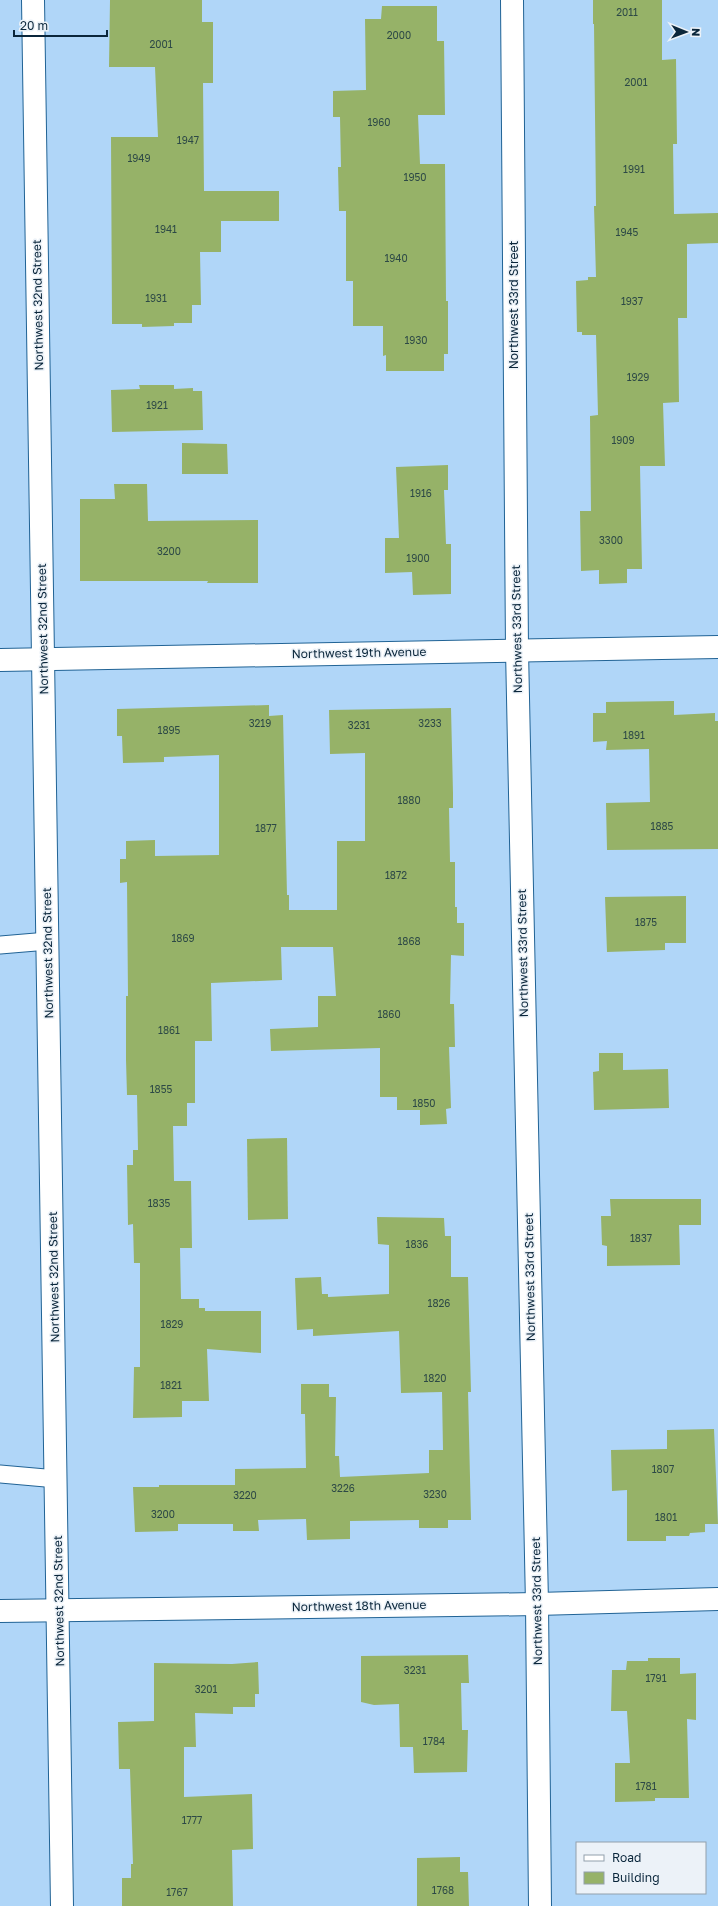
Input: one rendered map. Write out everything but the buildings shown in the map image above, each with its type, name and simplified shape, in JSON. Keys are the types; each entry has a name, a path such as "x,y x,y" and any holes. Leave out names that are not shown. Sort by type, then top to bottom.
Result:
{"street":[{"name":"Northwest 32nd Street","path":"33,0 59,1609 62,1906"},
{"name":"Northwest 33rd Street","path":"512,0 517,650 537,1604 540,1906"},
{"name":"Northwest 19th Avenue","path":"0,660 718,647"},
{"name":"Northwest 18th Avenue","path":"0,1610 537,1604 718,1599"}],"lane":[{"path":"0,945 48,941"},
{"path":"0,1474 57,1479"}]}
